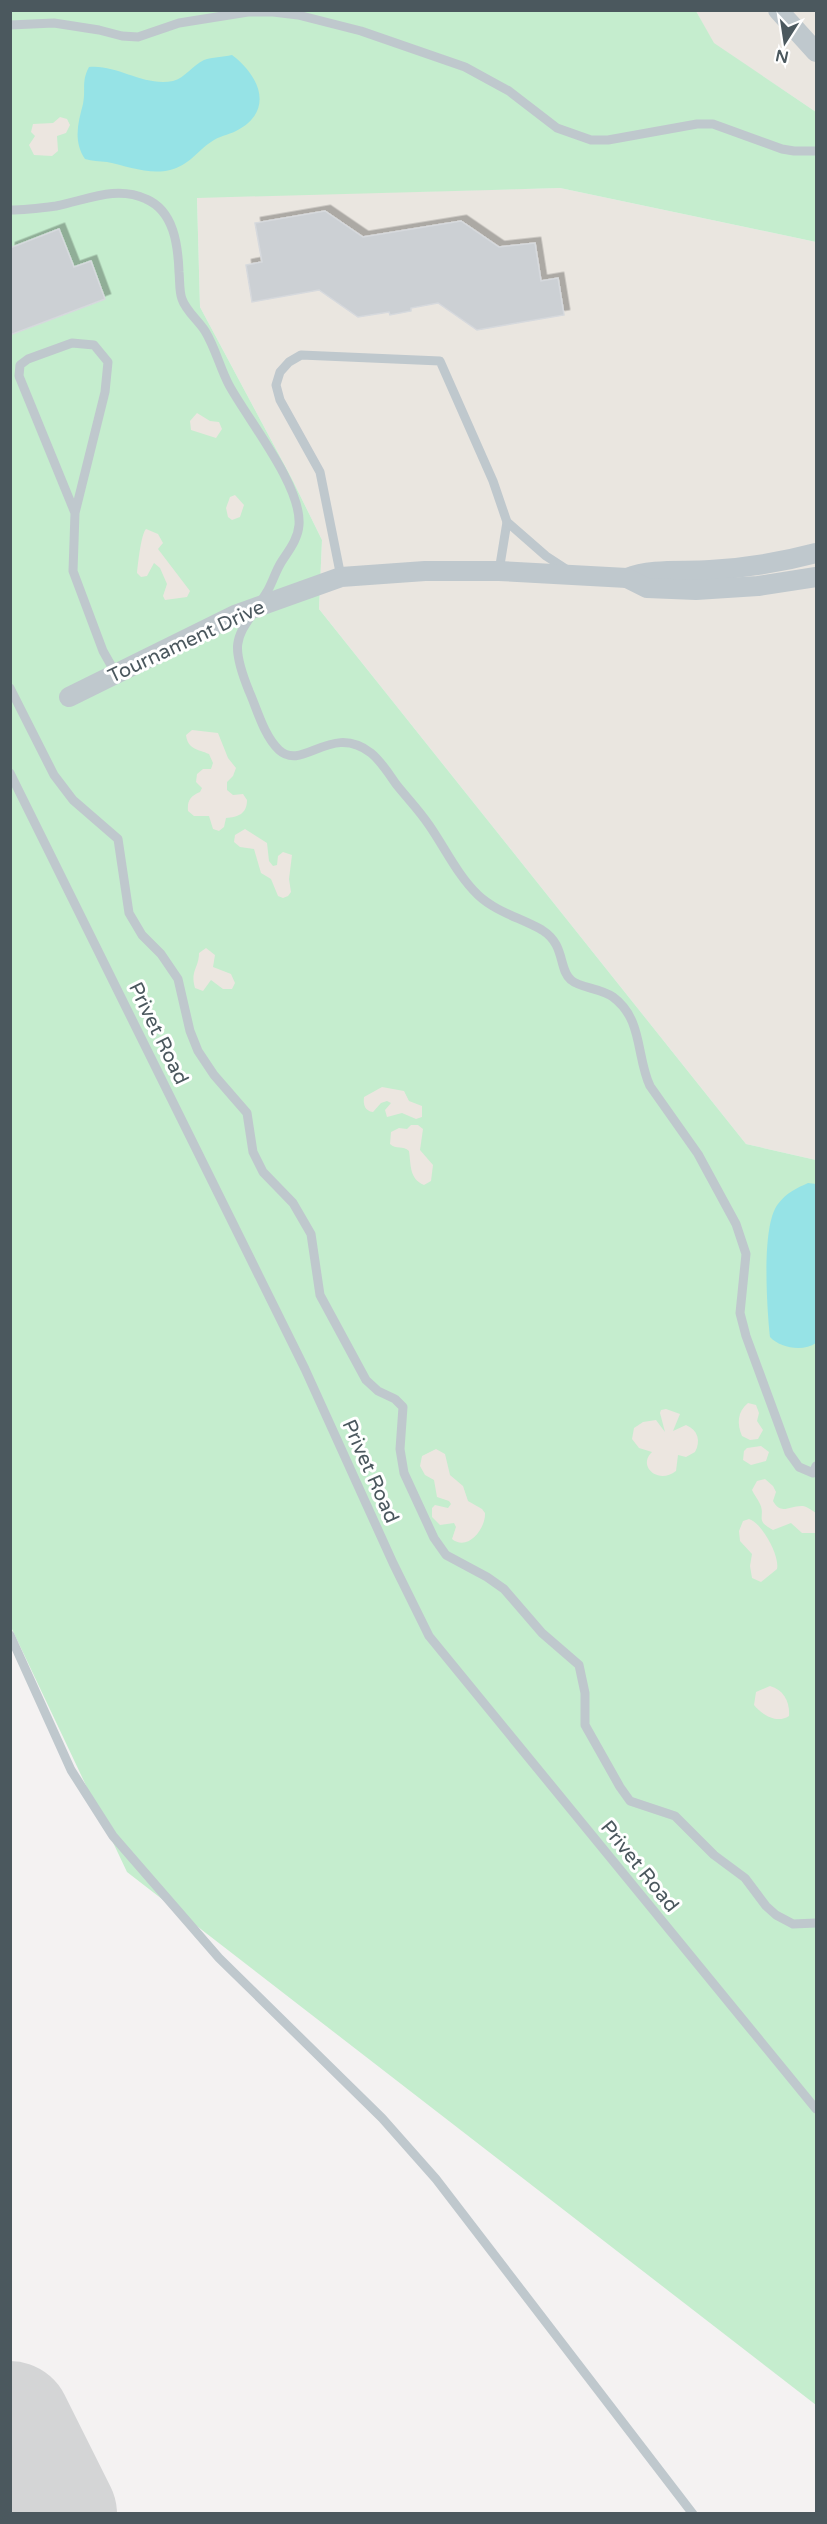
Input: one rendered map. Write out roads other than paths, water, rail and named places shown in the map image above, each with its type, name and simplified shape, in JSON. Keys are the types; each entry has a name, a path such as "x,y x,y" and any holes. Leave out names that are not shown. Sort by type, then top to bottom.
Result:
{"street":[{"path":"778,10 816,52"},
{"name":"Tournament Drive","path":"69,698 235,615 341,577 425,571 499,571 627,578 639,573 714,570 777,563 816,553"},
{"name":"Tournament Drive","path":"627,578 647,588 696,590 758,586 816,577"}],"lane":[{"path":"10,24 54,23 138,37 179,23 248,12 298,15 361,31 465,67 509,90 556,128 591,140 608,140 697,124 713,124 782,149 794,152 816,151"},
{"path":"10,210 56,206 115,192 129,193 147,199 162,208 171,222 178,255 181,297 204,330 230,387 286,480 297,509 300,524 296,538 238,636 236,651 249,689 277,748 283,753 298,756 333,743 345,743 364,749 375,756 417,807 480,897 548,935 559,950 571,981 599,989 626,1008 638,1036 645,1075 650,1086 698,1154 727,1206 742,1239 746,1254 746,1268 740,1313 779,1430 789,1453 799,1467 813,1473 816,1466"},
{"path":"75,513 19,376 20,365 28,359 72,343 94,345 108,362 105,392 75,513 73,571 103,651 116,674"},
{"path":"341,577 320,472 280,400 276,385 280,372 289,362 301,355 440,361 493,481 507,522 499,571"},
{"path":"507,522 546,556 579,577"},
{"path":"10,688 54,775 73,800 118,839 129,913 142,934 161,954 178,979 186,1003 190,1031 198,1051 214,1075 247,1113 253,1152 263,1172 293,1203 311,1234 320,1295 366,1380 378,1391 395,1399 403,1407 399,1449 404,1473 434,1538 446,1555 487,1576 504,1589 542,1633 579,1665 585,1693 585,1725 630,1801 675,1816 714,1855 745,1878 766,1906 776,1915 793,1924 816,1923"},
{"name":"Privet Road","path":"10,773 305,1369 393,1563 429,1636 816,2109"},
{"path":"10,1635 71,1770 113,1836 219,1958 382,2118 436,2179 693,2514"}],"water":[{"path":"232,55 250,73 259,93 256,114 248,123 214,140 188,161 170,170 146,171 85,159 79,145 78,132 84,99 84,81 89,67 110,69 162,82 177,79 204,60"},
{"path":"808,1183 816,1184 816,1343 811,1346 792,1348 770,1337 767,1248 769,1230 778,1204 788,1194"}]}
